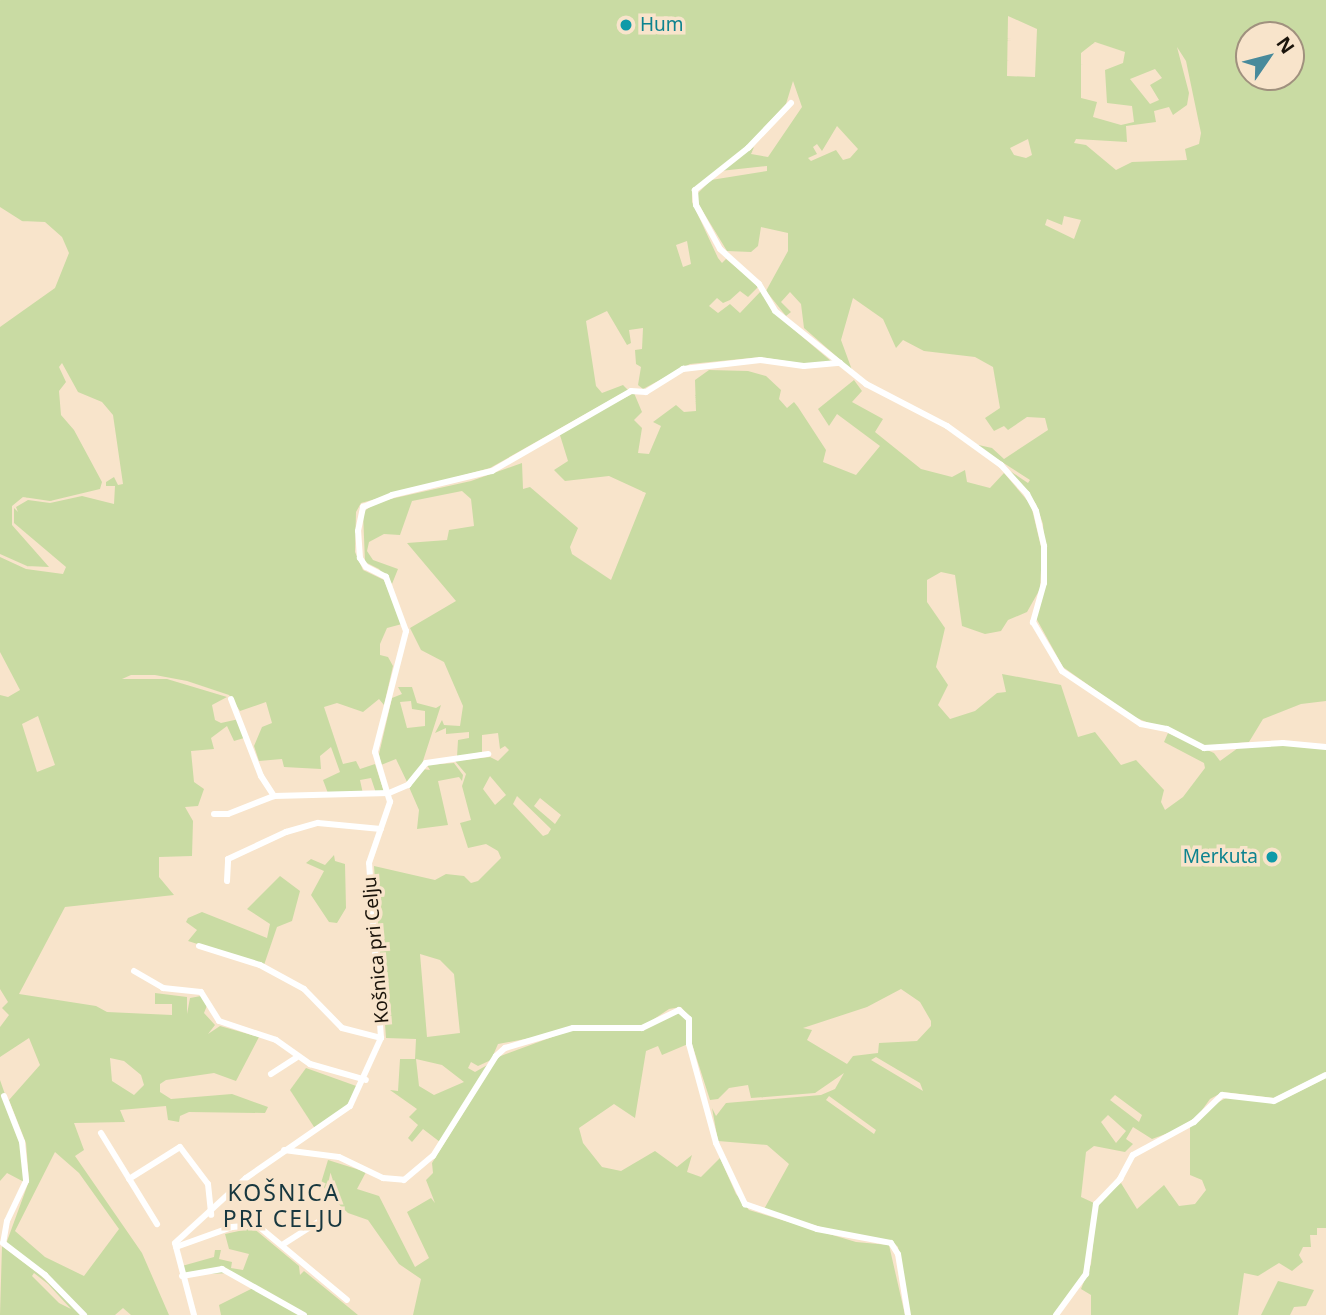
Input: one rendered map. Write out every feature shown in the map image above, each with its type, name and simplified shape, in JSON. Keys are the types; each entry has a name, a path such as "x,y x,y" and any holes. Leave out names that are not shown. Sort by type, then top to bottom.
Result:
{"street":[{"path":"791,103 748,148 701,185 694,197 726,257 759,284 775,311 866,384 947,426 1001,465 1027,494 1036,511 1044,546 1044,583 1033,622 1062,671 1133,719 1167,729 1204,748 1283,743 1326,747"},
{"path":"389,793 375,752 396,658 406,639 404,625 386,577 366,567 360,558 360,513 371,502 492,471 571,423 631,391 646,392 683,369 761,360 804,366 840,363"},
{"path":"231,699 274,796"},
{"path":"214,814 228,814 274,796 389,793 408,785 426,763 488,754"},
{"name":"Košnica pri Celju","path":"176,1247 181,1236 211,1215 246,1178 284,1150 337,1119 366,1080 381,1038 369,863 390,802 389,793"},
{"path":"227,881 228,859 286,832 317,824 381,829"},
{"path":"199,946 260,965 304,989 342,1028 381,1038"},
{"path":"134,971 163,988 201,992 215,1019 264,1034 296,1058 366,1080"},
{"path":"284,1150 340,1157 383,1178 404,1180 433,1156 505,1048 573,1028 642,1028 679,1010 689,1018 690,1044 716,1143 745,1204 807,1226 891,1243 898,1254 908,1315"},
{"path":"271,1074 296,1058"},
{"path":"1056,1315 1086,1274 1096,1204 1120,1179 1133,1155 1194,1122 1222,1094 1274,1101 1326,1075"},
{"path":"4,1096 22,1142 26,1181 7,1221 3,1242 38,1269 84,1315"},
{"path":"101,1133 157,1224"},
{"path":"129,1179 180,1147 208,1184 211,1215"},
{"path":"282,1245 326,1217"},
{"path":"194,1315 176,1247 248,1223 261,1227 347,1300"},
{"path":"182,1276 222,1269 304,1315"}],"green space":[{"path":"0,0 1326,0 1326,701 1301,704 1263,719 1249,742 1204,746 1132,716 1063,667 1036,618 1046,581 1043,524 1036,504 1010,471 1028,483 1030,480 974,444 992,448 1004,459 1048,430 1045,418 1027,417 1008,430 1004,426 994,431 985,418 1000,408 993,367 975,357 924,351 903,340 896,348 883,319 853,298 841,340 852,370 804,328 801,304 790,292 781,302 791,312 786,316 766,291 788,251 788,233 761,227 758,246 751,252 727,251 699,205 697,194 711,180 767,171 767,166 720,171 754,147 751,154 768,157 802,107 793,81 786,104 746,147 692,190 692,202 718,258 722,263 726,259 759,286 748,297 740,291 730,300 723,303 717,298 709,306 718,313 730,304 740,313 761,291 772,311 832,362 805,364 761,357 690,364 643,389 638,385 641,367 636,364 635,350 642,349 643,328 629,330 631,343 627,345 607,311 586,321 596,386 602,393 623,385 628,390 490,468 361,503 356,512 355,552 363,570 384,580 402,624 387,628 380,644 380,655 388,657 393,666 384,705 379,699 363,712 337,703 324,707 343,764 356,761 360,769 375,764 384,792 376,793 371,778 360,780 363,794 329,796 323,780 340,772 331,747 320,756 321,769 284,767 282,759 259,761 254,746 262,727 272,723 266,702 240,711 229,695 187,681 155,675 131,675 122,679 167,679 227,697 212,705 215,720 221,723 239,719 244,738 234,741 227,726 211,738 214,749 191,751 194,782 204,789 198,806 185,807 193,821 192,856 159,857 159,877 174,895 65,907 19,994 96,1006 107,1012 172,1015 172,1004 155,1004 155,993 187,997 187,1014 190,998 201,996 208,1003 204,1013 215,1025 208,1034 220,1026 259,1037 236,1081 214,1073 166,1080 160,1084 160,1092 171,1099 232,1094 268,1107 265,1113 189,1112 180,1116 179,1122 168,1120 166,1106 120,1110 125,1122 74,1123 84,1150 75,1156 142,1253 169,1315 131,1315 123,1308 115,1315 86,1315 6,1244 29,1181 26,1143 9,1100 40,1065 29,1038 0,1057 0,1027 9,1015 2,1008 8,1002 0,989 0,695 8,697 20,690 0,652 0,557 26,569 63,574 66,567 14,523 14,508 18,512 16,507 28,500 50,503 82,496 114,504 115,486 106,486 106,482 114,477 118,485 123,484 113,415 102,402 78,392 62,363 59,367 66,382 59,391 61,415 74,430 102,482 100,489 50,501 23,497 12,506 12,525 49,567 27,566 0,554 0,327 55,288 69,253 62,237 45,222 22,221 0,207","holes":["1008,16 1037,29 1035,77 1007,76","1095,42 1125,52 1123,63 1105,70 1107,103 1132,106 1134,122 1121,125 1093,117 1097,102 1081,98 1081,53","1177,47 1186,61 1201,133 1199,144 1185,149 1187,160 1132,162 1116,170 1086,145 1074,143 1076,139 1127,142 1126,126 1156,122 1154,111 1169,107 1173,115 1187,105 1189,93","1155,69 1162,78 1150,85 1159,100 1150,104 1130,79","837,126 858,149 850,158 843,160 836,150 811,161 808,158 817,154 813,147 817,144 822,151","1028,139 1032,155 1026,158 1014,155 1010,148","1064,216 1081,220 1074,239 1045,225 1047,219 1062,225","687,241 691,264 683,267 676,245","38,716 55,765 37,772 22,724","110,1058 124,1061 141,1075 144,1085 134,1095 112,1081","55,1152 79,1173 119,1229 84,1276 45,1257 15,1231"]},
{"path":"709,370 748,371 766,376 781,390 779,399 787,408 794,402 798,407 826,450 823,462 856,475 880,446 837,414 829,426 818,409 854,380 862,391 852,402 883,419 875,432 921,469 952,477 965,470 967,482 990,488 1004,473 1031,505 1042,551 1040,589 1027,612 1008,620 1001,631 985,634 962,626 955,575 941,572 927,580 927,602 945,628 936,667 948,685 938,705 950,719 975,711 997,693 1006,692 1002,674 1061,685 1078,737 1095,732 1121,765 1136,760 1164,790 1161,802 1165,810 1183,797 1205,768 1204,763 1164,742 1168,733 1214,753 1220,761 1238,748 1283,745 1326,749 1326,1072 1274,1098 1223,1092 1210,1099 1197,1117 1171,1132 1152,1139 1133,1127 1126,1139 1133,1144 1125,1152 1094,1146 1086,1152 1081,1197 1094,1203 1089,1247 1083,1274 1054,1315 910,1315 898,1247 892,1241 857,1237 763,1211 789,1164 767,1145 718,1141 712,1108 716,1116 726,1103 821,1095 835,1089 844,1073 815,1093 751,1098 748,1085 729,1088 718,1099 710,1100 692,1044 692,1020 681,1007 669,1009 642,1027 594,1026 498,1044 491,1060 478,1066 471,1062 468,1068 475,1072 489,1064 440,1142 423,1129 412,1142 408,1138 418,1125 409,1117 417,1109 390,1090 398,1091 400,1059 415,1059 416,1039 386,1038 374,866 435,880 446,874 464,876 471,883 478,881 501,858 498,851 486,844 468,848 460,823 471,820 462,786 466,774 455,761 490,757 498,761 509,750 505,746 500,749 498,733 482,735 482,752 457,757 458,740 469,738 469,732 446,734 446,728 435,733 442,720 444,725 460,726 463,706 444,662 421,650 410,628 456,601 407,543 447,540 449,530 474,526 471,499 462,491 412,501 400,535 384,534 369,542 367,551 373,560 398,569 392,584 379,569 365,562 363,512 377,502 471,481 522,463 523,489 530,487 578,528 570,547 572,554 611,580 646,493 609,476 565,481 554,470 568,461 559,432 634,393 642,412 634,420 642,428 638,453 649,454 661,426 653,422 676,405 684,412 696,411 695,380","holes":["490,776 506,795 495,805 483,789","517,796 551,829 543,836 513,804","540,798 561,815 555,824 534,806","420,954 440,960 454,974 460,1033 427,1037","901,989 920,1002 931,1021 931,1026 917,1041 879,1043 878,1053 853,1056 847,1064 807,1040 812,1030 803,1028 867,1007","876,1057 920,1083 923,1091 871,1060","416,1059 442,1065 464,1082 434,1095 419,1086","1115,1095 1142,1115 1139,1122 1110,1100","829,1096 876,1130 874,1134 826,1100","1108,1115 1126,1131 1116,1143 1101,1122"]},
{"path":"398,687 412,687 417,703 436,708 441,705 422,764 408,784 396,759 381,765 379,754 392,698 402,694","holes":["411,701 412,709 425,711 425,726 407,728 400,702"]},
{"path":"454,763 463,775 462,781 459,777 438,781 448,825 417,829 419,810 409,787 422,769 430,770 427,765"},
{"path":"334,855 335,861 345,864 346,908 337,923 329,922 311,895 324,871 306,863 311,859 325,865"},
{"path":"280,876 300,891 292,921 277,927 264,965 188,941 197,930 186,922 188,918 202,912 267,938 270,924 247,909"},
{"path":"675,1011 687,1019 688,1044 662,1055 658,1046 646,1051 635,1118 614,1104 579,1128 583,1143 602,1167 621,1171 655,1151 677,1167 692,1155 687,1172 701,1177 720,1158 736,1194 749,1210 856,1242 889,1245 905,1315 413,1315 421,1279 399,1264 368,1220 348,1213 330,1196 321,1183 328,1160 366,1172 357,1189 379,1196 415,1267 429,1258 407,1212 431,1198 435,1203 426,1180 433,1173 432,1163 498,1057 574,1029 644,1029"},
{"path":"306,1068 359,1087 345,1108 316,1130 290,1090"},
{"path":"1326,1078 1326,1228 1317,1228 1317,1235 1310,1235 1311,1247 1303,1247 1299,1255 1303,1262 1292,1271 1279,1263 1258,1276 1244,1273 1238,1315 1091,1315 1091,1295 1081,1289 1091,1264 1097,1206 1104,1197 1121,1183 1137,1209 1164,1185 1179,1206 1195,1204 1206,1190 1202,1180 1190,1175 1190,1126 1209,1107 1228,1097 1278,1102"},
{"path":"0,1080 20,1137 26,1183 7,1173 0,1181"},
{"path":"253,1228 299,1266 300,1275 304,1271 358,1315 305,1315 230,1273 186,1275 182,1266 214,1257 215,1250 221,1250 219,1259 232,1262 231,1268 243,1270 249,1254 229,1249 225,1234"},
{"path":"2,1246 39,1274 82,1315 0,1315","holes":["34,1273 71,1309 59,1303 32,1276"]},
{"path":"1278,1281 1314,1290 1306,1306 1294,1307 1290,1315 1261,1315"},
{"path":"253,1288 301,1315 221,1315 219,1305"}],"place":[{"name":"Hum","path":"626,25"},
{"name":"Merkuta","path":"1272,857"}],"district":[{"name":"KOŠNICA PRI CELJU","path":"284,1205"}]}
